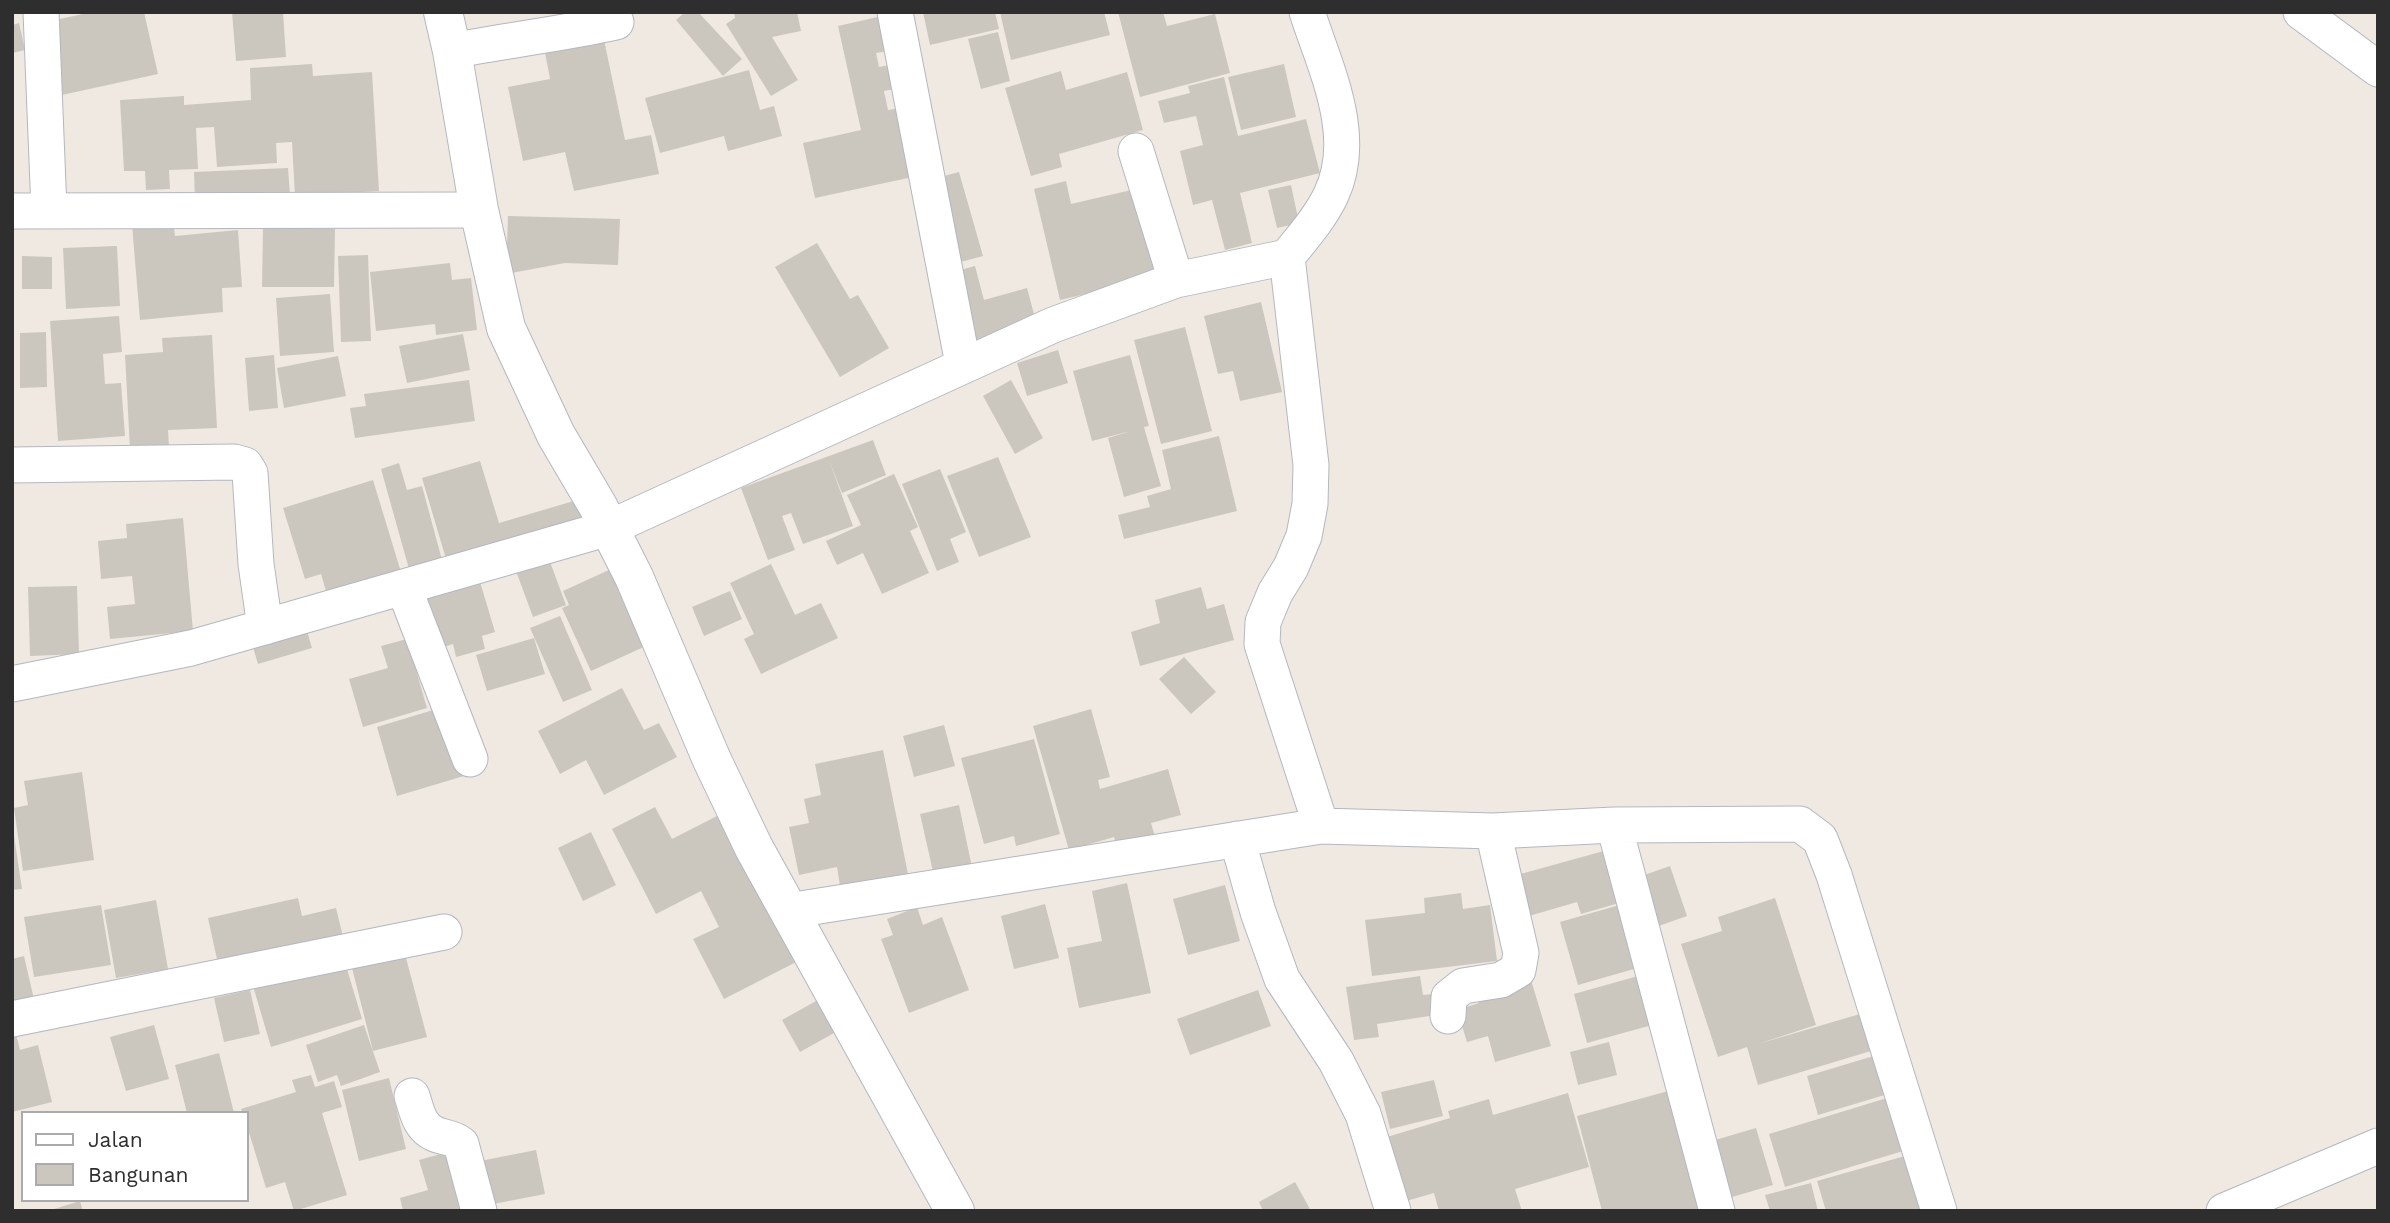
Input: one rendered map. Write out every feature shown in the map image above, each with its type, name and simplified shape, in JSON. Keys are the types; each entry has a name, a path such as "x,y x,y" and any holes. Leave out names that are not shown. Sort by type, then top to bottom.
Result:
{"street":[{"path":"41,12 49,209"},
{"path":"443,12 479,210 506,328 556,435 634,577 712,760 788,911 955,1211"},
{"path":"895,12 963,364"},
{"path":"1307,12 1339,109 1343,153 1331,195 1287,257 1311,465 1310,504 1304,536 1263,622 1262,644 1321,826"},
{"path":"2301,12 2378,69"},
{"path":"452,51 521,38 566,34 616,22"},
{"path":"1136,151 1176,280"},
{"path":"12,211 479,210"},
{"path":"12,684 191,648 609,528 1053,325 1176,280 1287,257"},
{"path":"12,465 234,462 245,465 250,473 256,564 265,627"},
{"path":"404,588 470,759"},
{"path":"788,911 1321,826 1493,831 1614,825 1800,824 1820,839 1834,875 1939,1211"},
{"path":"1614,825 1717,1211"},
{"path":"1448,1016 1449,997 1463,986 1502,979 1518,970 1521,953 1493,831"},
{"path":"1237,839 1258,912 1282,979 1336,1061 1363,1114 1393,1211"},
{"path":"12,1019 444,932"},
{"path":"412,1097 422,1125 433,1133 452,1138 461,1144 479,1211"},
{"path":"2224,1211 2378,1146"}],"building":[{"path":"92,12 144,12 158,74 62,95 46,22"},
{"path":"232,12 283,12 286,57 236,61"},
{"path":"685,12 698,12 742,59 723,76 676,20"},
{"path":"734,12 797,12 801,31 772,37 798,80 771,96 726,24 735,18"},
{"path":"923,12 995,12 999,29 930,45"},
{"path":"1000,12 1104,12 1110,35 1011,60"},
{"path":"1118,12 1163,12 1167,26 1215,14 1230,73 1140,97"},
{"path":"882,16 889,51 876,53 879,67 895,64 900,88 884,91 888,110 907,107 922,175 815,198 803,143 861,130 838,26"},
{"path":"19,23 25,50 12,53 12,25"},
{"path":"998,32 1010,81 981,89 968,39"},
{"path":"603,35 625,140 651,135 659,174 574,191 565,152 523,161 508,87 550,79 544,47"},
{"path":"312,64 313,76 372,72 379,191 295,196 292,142 276,143 277,163 217,167 214,127 196,128 198,169 169,170 170,189 146,190 145,171 124,171 120,100 184,96 184,105 251,100 250,68"},
{"path":"1284,64 1296,117 1241,130 1228,77"},
{"path":"749,70 760,110 774,106 782,136 728,151 724,136 660,153 645,98"},
{"path":"1061,71 1066,90 1127,72 1143,130 1059,154 1062,167 1031,176 1005,88"},
{"path":"1224,77 1238,136 1306,119 1320,173 1240,193 1252,243 1225,250 1212,200 1193,205 1180,151 1203,145 1196,116 1164,123 1158,101 1190,93 1188,86"},
{"path":"288,168 290,195 195,200 194,172"},
{"path":"959,172 983,256 957,263 933,179"},
{"path":"1066,181 1071,204 1140,188 1161,276 1060,300 1034,189"},
{"path":"1291,185 1299,223 1277,228 1268,190"},
{"path":"508,216 620,219 618,265 565,263 506,274"},
{"path":"173,221 175,236 238,230 242,287 222,288 223,312 140,320 132,225"},
{"path":"263,227 335,229 334,287 262,287"},
{"path":"817,243 850,299 858,295 889,348 840,377 775,267"},
{"path":"117,246 120,306 66,309 63,248"},
{"path":"368,255 371,341 341,342 338,256"},
{"path":"22,256 52,257 52,289 22,289"},
{"path":"450,263 452,280 471,278 477,330 436,335 435,324 376,331 370,272"},
{"path":"975,266 984,300 1027,288 1038,329 974,346 954,272"},
{"path":"330,294 334,352 280,356 276,298"},
{"path":"1261,302 1282,392 1240,401 1233,371 1218,374 1204,316"},
{"path":"119,316 122,352 103,354 105,384 121,383 125,436 58,441 50,321"},
{"path":"1185,327 1212,431 1161,444 1134,340"},
{"path":"46,332 47,387 20,388 20,333"},
{"path":"463,334 470,370 407,383 399,346"},
{"path":"212,335 217,428 168,430 169,447 130,449 125,355 163,352 162,338"},
{"path":"1058,350 1068,383 1027,396 1017,363"},
{"path":"274,355 278,408 249,411 245,358"},
{"path":"1130,355 1149,426 1144,427 1161,486 1124,497 1108,438 1131,431 1092,441 1073,371"},
{"path":"338,356 346,396 284,408 277,368"},
{"path":"469,380 475,421 355,438 350,408 366,406 364,394"},
{"path":"1011,380 1043,438 1015,454 983,396"},
{"path":"1219,436 1237,511 1124,539 1118,515 1150,507 1147,496 1171,489 1162,450"},
{"path":"873,440 886,475 842,493 829,460 853,526 803,544 791,513 782,516 795,550 768,560 741,488"},
{"path":"998,457 1031,537 979,557 947,476"},
{"path":"480,461 499,523 584,498 592,526 449,569 422,478"},
{"path":"399,463 407,490 422,486 442,560 409,569 381,469"},
{"path":"940,469 966,532 950,539 959,562 937,571 902,484"},
{"path":"894,474 918,527 910,531 929,573 882,594 863,553 837,565 826,541 861,525 847,495"},
{"path":"373,480 404,582 330,605 321,574 305,579 283,508"},
{"path":"183,518 193,631 110,639 107,607 135,604 132,576 101,579 98,541 127,538 126,524"},
{"path":"546,551 566,605 533,617 513,563"},
{"path":"622,564 657,641 591,671 562,608 569,605 563,591"},
{"path":"771,564 795,615 821,603 838,638 761,674 744,639 754,634 730,583"},
{"path":"478,575 495,632 482,636 485,649 456,657 453,644 434,650 418,592"},
{"path":"77,586 79,654 30,656 28,587"},
{"path":"1201,587 1207,609 1224,604 1234,640 1140,666 1131,632 1160,623 1155,600"},
{"path":"730,591 742,619 704,636 692,607"},
{"path":"560,616 592,690 563,702 530,628"},
{"path":"304,621 312,648 258,664 250,637"},
{"path":"534,638 545,674 487,691 476,655"},
{"path":"407,639 427,708 363,727 349,679 388,668 381,646"},
{"path":"1184,657 1216,692 1191,714 1159,679"},
{"path":"622,688 644,730 659,723 677,757 604,795 586,760 560,774 538,731"},
{"path":"443,707 464,776 397,796 377,727"},
{"path":"1091,709 1110,777 1098,780 1100,789 1168,769 1181,815 1151,823 1158,847 1120,858 1114,837 1069,850 1033,726"},
{"path":"944,725 955,766 914,777 903,736"},
{"path":"1034,739 1060,834 1016,846 1014,836 984,844 961,758"},
{"path":"883,750 910,884 842,898 837,867 799,875 789,827 809,823 804,799 821,795 815,764"},
{"path":"82,772 94,860 23,871 14,808 28,805 24,781"},
{"path":"959,805 974,877 936,885 920,814"},
{"path":"655,807 672,839 717,816 744,869 804,958 724,999 693,939 719,927 701,891 656,914 612,829"},
{"path":"12,822 22,889 12,890"},
{"path":"591,832 616,885 583,901 558,848"},
{"path":"1611,849 1626,901 1581,914 1577,902 1529,916 1517,875"},
{"path":"1670,866 1687,916 1650,929 1633,879"},
{"path":"1127,883 1151,993 1079,1008 1067,948 1102,941 1092,891"},
{"path":"1225,885 1240,941 1188,955 1173,899"},
{"path":"1461,893 1463,909 1490,905 1497,961 1372,976 1365,920 1425,913 1424,898"},
{"path":"298,898 302,916 336,908 345,945 220,973 208,918"},
{"path":"1775,898 1816,1025 1758,1044 1870,1011 1881,1048 1758,1085 1747,1047 1718,1057 1681,944 1722,931 1718,917"},
{"path":"156,900 168,969 116,978 104,910"},
{"path":"1045,904 1059,958 1014,969 1001,916"},
{"path":"1623,904 1641,967 1578,985 1560,922"},
{"path":"101,905 111,965 34,977 24,917"},
{"path":"917,907 923,925 942,917 969,990 909,1013 881,939 893,935 887,919"},
{"path":"405,954 427,1037 373,1051 352,968"},
{"path":"24,956 36,1008 12,1014 12,959"},
{"path":"344,959 362,1019 271,1047 253,986"},
{"path":"1420,976 1423,995 1433,994 1436,1015 1377,1024 1379,1037 1354,1040 1346,987"},
{"path":"1638,976 1652,1025 1587,1043 1574,994"},
{"path":"1531,980 1551,1046 1495,1062 1488,1036 1467,1042 1457,1010 1479,1003 1477,996"},
{"path":"250,990 260,1034 224,1042 214,998"},
{"path":"1258,990 1271,1026 1190,1055 1177,1019"},
{"path":"825,996 843,1028 800,1052 782,1020"},
{"path":"154,1025 169,1079 126,1091 110,1037"},
{"path":"364,1025 380,1072 341,1086 337,1075 318,1082 306,1045"},
{"path":"15,1030 20,1050 38,1045 52,1102 12,1112 12,1031"},
{"path":"1609,1042 1617,1075 1578,1085 1570,1052"},
{"path":"219,1053 234,1111 186,1111 175,1065"},
{"path":"1877,1055 1888,1094 1818,1115 1807,1076"},
{"path":"311,1075 315,1087 334,1081 342,1107 322,1113 347,1195 294,1211 285,1182 266,1188 248,1129 248,1111 241,1109 296,1092 292,1080"},
{"path":"389,1078 406,1149 359,1161 342,1090"},
{"path":"1434,1080 1443,1116 1390,1129 1381,1092"},
{"path":"1672,1090 1704,1209 1602,1211 1577,1116"},
{"path":"1568,1093 1589,1167 1515,1189 1522,1211 1439,1211 1434,1193 1396,1204 1377,1140 1450,1118 1448,1111 1489,1099 1493,1115"},
{"path":"1887,1098 1903,1151 1785,1187 1769,1134"},
{"path":"1756,1128 1773,1185 1722,1200 1705,1143"},
{"path":"536,1150 545,1194 488,1205 480,1161"},
{"path":"448,1152 466,1211 403,1211 400,1198 428,1190 419,1160"},
{"path":"1905,1156 1922,1211 1826,1211 1817,1181"},
{"path":"1295,1182 1311,1211 1263,1211 1259,1202"},
{"path":"1811,1183 1818,1211 1770,1211 1765,1195"},
{"path":"80,1202 83,1211 51,1211"}]}
